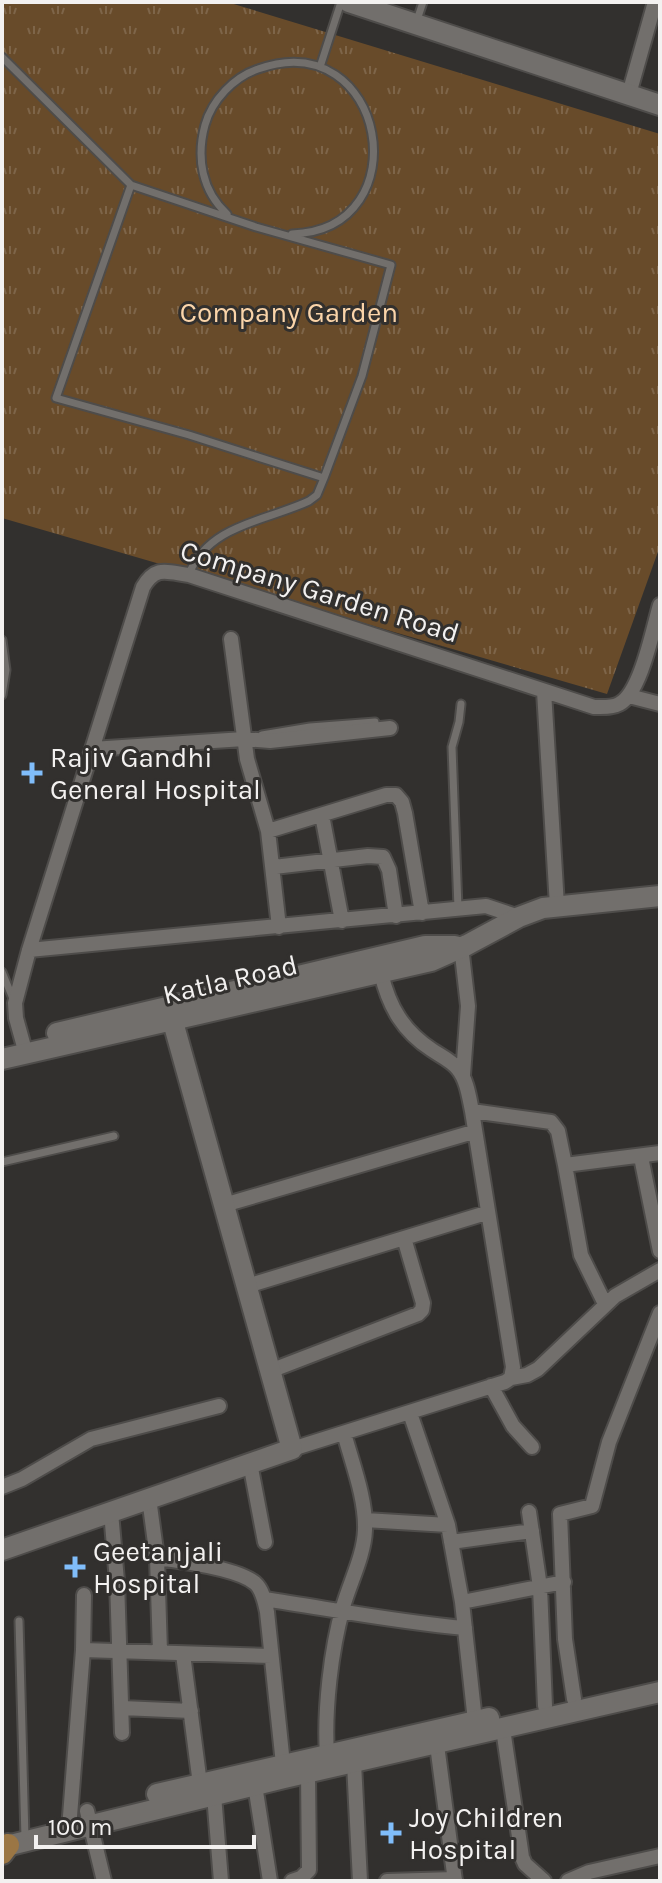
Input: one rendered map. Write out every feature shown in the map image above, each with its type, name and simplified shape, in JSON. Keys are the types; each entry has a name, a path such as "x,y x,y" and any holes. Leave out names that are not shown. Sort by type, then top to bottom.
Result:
{"street":[{"path":"349,2 660,105"},
{"path":"629,94 655,2"},
{"name":"Company Garden Road","path":"24,1047 15,1003 29,950 143,587 150,575 161,571 189,575 594,707 619,704 629,696"},
{"path":"660,605 637,680 629,696 660,704"},
{"path":"231,639 247,759 268,831 279,927"},
{"path":"544,691 557,906"},
{"path":"92,749 244,739 270,741 390,728"},
{"path":"268,831 386,795 396,795 405,813 422,913"},
{"path":"322,815 342,921"},
{"path":"274,867 377,855 383,857 389,870 396,916"},
{"name":"Katla Road","path":"356,971 381,973 431,961 519,917 557,906 660,896"},
{"path":"29,950 486,906 519,917"},
{"name":"Katla Road","path":"2,1045 24,1047 163,1019 356,971 425,946 463,946"},
{"path":"463,946 468,1006 463,1075 472,1111 513,1367 511,1378"},
{"path":"381,973 391,1005 405,1028 456,1066 463,1075"},
{"path":"163,1019 224,1205 292,1449"},
{"name":"Katla Road","path":"2,1059 24,1047"},
{"path":"472,1111 551,1122 558,1131 581,1255 605,1304"},
{"path":"224,1205 473,1132"},
{"path":"565,1165 660,1153"},
{"path":"641,1157 660,1251"},
{"path":"247,1286 486,1213"},
{"path":"270,1371 418,1314 423,1303 404,1238"},
{"path":"2,1550 292,1449 527,1375 538,1369 605,1304 639,1280 660,1270"},
{"path":"574,1699 565,1639 560,1514 592,1506 609,1442 660,1313"},
{"path":"491,1386 513,1426 532,1447"},
{"path":"2,1487 22,1479 91,1439 219,1406"},
{"path":"410,1413 448,1525 462,1602 475,1721"},
{"path":"327,1755 326,1717 342,1611 363,1543 365,1520 344,1433"},
{"path":"250,1463 265,1542"},
{"path":"149,1498 157,1558 160,1652"},
{"path":"111,1512 122,1733"},
{"path":"529,1512 540,1587 545,1706"},
{"path":"365,1520 448,1525"},
{"path":"451,1542 532,1531"},
{"path":"157,1558 186,1562 256,1583 264,1599 283,1764"},
{"path":"462,1602 564,1582"},
{"path":"84,1595 79,1820 104,1881"},
{"path":"264,1599 378,1619 465,1628"},
{"path":"83,1650 271,1656"},
{"path":"183,1654 221,1881"},
{"path":"10,1841 79,1820 207,1790 283,1764 660,1679"},
{"path":"207,1790 255,1785 660,1692"},
{"path":"122,1708 191,1711"},
{"path":"503,1729 522,1857 525,1864 544,1881"},
{"path":"387,1881 455,1880 437,1745"},
{"path":"354,1763 360,1881"},
{"path":"292,1881 309,1870 308,1773"},
{"path":"255,1785 270,1881"},
{"path":"568,1881 589,1872 660,1856"}],"lane":[{"path":"320,67 341,2"},
{"path":"416,24 423,2"},
{"path":"2,57 131,185 391,265 362,376 317,495 309,501 241,525 216,540 193,564 189,575"},
{"path":"231,218 216,204 205,184 200,163 203,130 217,100 232,84 250,72 271,64 293,62 320,67 335,73 363,103 375,143 374,163 363,192 344,217 308,234 286,234"},
{"path":"131,185 56,398 189,435 324,478"},
{"path":"2,640 6,670 2,695"},
{"path":"458,910 452,747 461,704"},
{"path":"244,739 310,727 375,722"},
{"path":"2,972 15,1003"},
{"path":"2,1162 114,1136"},
{"path":"10,1841 19,1621"}],"green space":[{"name":"Company Garden","path":"2,2 227,2 660,134 660,546 607,694 2,518"}],"place":[{"name":"Rajiv Gandhi General Hospital","path":"32,773"},
{"name":"Geetanjali Hospital","path":"75,1567"},
{"name":"Joy Children Hospital","path":"391,1833"}]}
